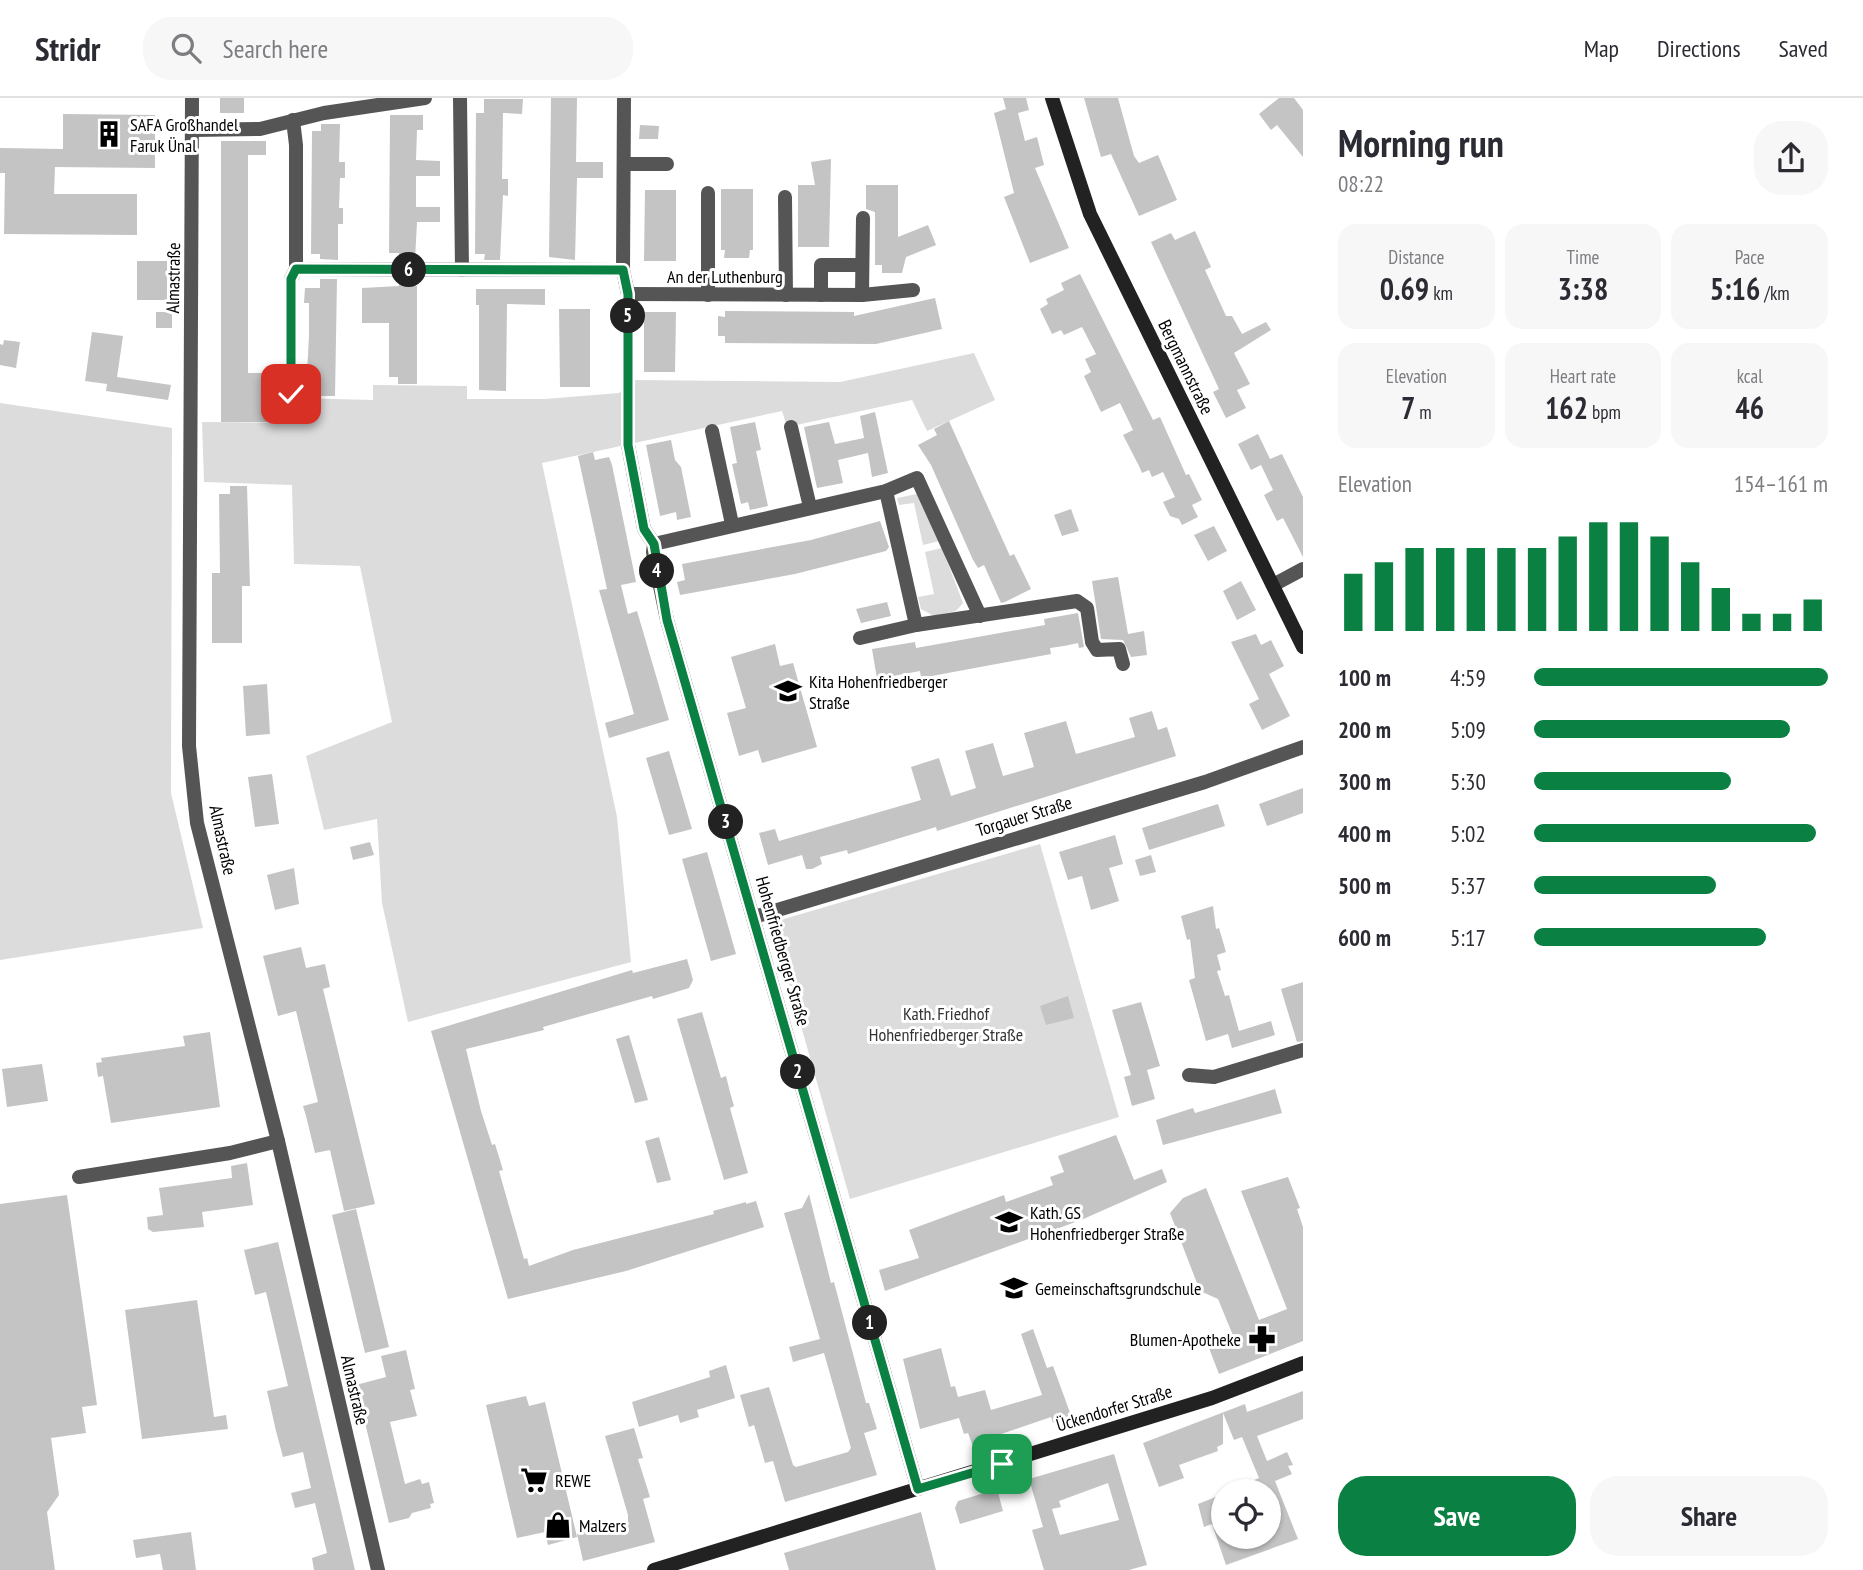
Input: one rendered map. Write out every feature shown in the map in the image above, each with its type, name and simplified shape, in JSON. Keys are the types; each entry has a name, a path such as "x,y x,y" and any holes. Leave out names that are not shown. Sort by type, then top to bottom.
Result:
{"main road":[{"name":"Bergmannstraße","path":"1052,98 1090,214 1303,647"},
{"name":"Ückendorfer Straße","path":"654,1570 1212,1398 1303,1363"}],"street":[{"name":"Almastraße","path":"192,98 189,746 197,823 278,1141 378,1570"},
{"path":"192,130 260,129 293,120 423,98"},
{"path":"460,98 462,270"},
{"path":"624,98 623,270 628,294"},
{"path":"291,394 291,279 296,269 293,120"},
{"path":"624,164 667,164"},
{"path":"708,193 708,295"},
{"path":"785,197 786,295"},
{"path":"862,295 863,218"},
{"path":"821,295 821,265 862,265"},
{"path":"296,269 623,270"},
{"name":"An der Luthenburg","path":"628,294 862,295 913,290"},
{"name":"Hohenfriedberger Straße","path":"628,294 626,426 644,529 654,544 667,620 918,1489"},
{"path":"791,427 810,508"},
{"path":"712,430 732,524"},
{"path":"654,544 732,524 886,491 917,478 980,616"},
{"path":"886,491 916,625"},
{"path":"1273,584 1303,569"},
{"path":"860,638 916,625 1072,601 1082,603 1087,608 1092,642 1097,650 1119,649 1123,664"},
{"name":"Torgauer Straße","path":"754,916 1205,782 1303,747"},
{"path":"1189,1075 1214,1077 1303,1050"},
{"path":"79,1177 230,1153 278,1141"}],"green space":[{"path":"974,353 995,400 927,431 912,400 787,427 782,411 542,463 617,817 631,962 408,1022 382,903 377,819 324,830 306,756 392,722 360,566 294,564 292,485 204,482 202,422 293,423 294,398 373,400 373,385 467,386 467,399 545,399 619,393 632,380 840,382"},
{"path":"0,403 172,428 171,793 203,928 0,960"},
{"path":"917,494 939,541 923,545 914,503 899,505 897,498"},
{"path":"942,548 963,603 956,611 934,616 921,609 918,597 934,594 925,552"},
{"name":"Kath. Friedhof Hohenfriedberger Straße","path":"1040,844 1119,1117 850,1199 775,934 776,925 784,919"}],"building":[{"path":"220,98 244,98 244,113 220,113"},
{"path":"551,98 577,98 576,162 603,162 603,178 577,178 575,260 549,257"},
{"path":"1003,98 1026,98 1029,110 1018,113 1025,141 1037,137 1044,165 1035,168 1069,248 1030,263 1004,197 1014,193 994,113 1006,109"},
{"path":"1084,98 1118,98 1134,156 1139,163 1158,155 1177,200 1139,216 1111,154 1101,157"},
{"path":"1279,98 1294,98 1303,110 1303,157 1277,125 1271,130 1259,114"},
{"path":"484,99 523,99 522,114 503,113 502,179 508,179 508,196 503,195 500,260 484,260 485,254 475,254 476,113 484,113"},
{"path":"63,114 155,115 155,168 55,167 54,194 137,194 137,235 4,234 5,173 0,173 0,148 63,149"},
{"path":"390,115 423,115 423,130 417,130 416,160 440,161 440,176 416,176 416,207 440,207 440,222 417,222 415,260 399,260 399,253 389,253"},
{"path":"321,124 340,124 339,162 345,162 345,178 340,178 339,208 343,208 343,224 338,224 338,260 320,259 320,254 311,254 312,131 321,131"},
{"path":"640,125 659,126 658,139 639,139"},
{"path":"221,141 266,141 266,155 248,155 248,373 281,373 283,422 221,422"},
{"path":"831,159 829,247 798,247 798,185 815,185 811,162"},
{"path":"866,185 898,185 898,237 928,225 936,245 906,257 902,273 882,273 882,265 875,265 875,212 866,209"},
{"path":"721,189 753,189 753,250 750,250 749,258 724,258 725,250 721,250"},
{"path":"645,190 676,190 676,261 644,261"},
{"path":"1195,231 1211,267 1205,270 1226,316 1232,316 1242,334 1266,322 1271,330 1234,353 1250,384 1237,390 1246,408 1226,418 1213,392 1219,389 1151,242 1171,233 1175,240"},
{"path":"137,261 167,261 167,300 137,300"},
{"path":"1080,274 1153,420 1160,417 1186,475 1189,474 1202,500 1192,505 1198,517 1182,525 1179,519 1170,516 1163,502 1175,497 1163,472 1152,477 1149,470 1142,473 1123,435 1133,430 1120,403 1101,412 1084,376 1091,372 1085,359 1096,354 1082,327 1064,335 1061,330 1052,334 1040,309 1048,304 1046,299 1064,290 1061,283"},
{"path":"320,279 337,279 335,396 317,396 317,388 301,388 301,373 307,373 309,336 309,303 304,303 305,288 320,288"},
{"path":"399,279 414,279 414,286 417,286 417,384 398,384 398,377 389,377 389,323 362,323 362,288 399,286"},
{"path":"476,289 545,289 545,305 507,304 506,391 479,390 479,305 476,305"},
{"path":"935,298 942,329 876,344 725,343 725,336 718,336 718,316 725,317 725,311 854,312 854,316"},
{"path":"559,309 590,309 590,387 560,387"},
{"path":"156,312 172,312 172,328 156,328"},
{"path":"644,312 676,312 675,372 644,372"},
{"path":"92,332 123,336 117,377 171,385 168,400 106,391 107,384 85,381"},
{"path":"4,340 20,342 16,368 0,365 0,344 3,345"},
{"path":"875,412 888,473 872,477 868,453 838,460 843,483 817,488 804,427 829,422 835,444 864,438 860,416"},
{"path":"949,421 1010,556 1014,554 1031,589 1005,602 1001,603 984,565 978,568 973,560 931,465 918,445 937,435 934,429"},
{"path":"755,422 761,450 756,451 768,506 750,510 748,502 741,504 732,464 737,463 730,427"},
{"path":"1258,434 1270,459 1282,454 1303,497 1303,557 1283,518 1277,521 1264,495 1273,490 1261,465 1251,470 1238,444"},
{"path":"671,440 675,460 681,467 691,517 677,520 676,512 660,516 646,445"},
{"path":"593,452 595,460 609,457 612,465 636,582 621,585 628,614 637,611 669,720 609,738 605,723 634,714 599,590 607,589 578,456"},
{"path":"230,486 247,486 250,586 242,586 242,643 212,643 212,573 220,573 219,494 230,494"},
{"path":"1071,509 1079,531 1062,536 1054,515"},
{"path":"880,521 889,547 886,551 795,574 680,595 677,582 685,580 682,564 811,540"},
{"path":"1214,526 1227,551 1208,561 1194,535"},
{"path":"1118,577 1128,634 1144,631 1147,655 1131,657 1123,640 1101,639 1092,581"},
{"path":"1241,581 1256,610 1237,620 1223,591"},
{"path":"887,602 891,616 861,623 856,609"},
{"path":"1078,613 1084,647 1079,648 1078,643 1050,648 1051,654 921,678 920,671 877,679 872,649 915,642 916,648 1045,625 1044,619"},
{"path":"1256,634 1261,645 1271,640 1284,666 1269,674 1290,716 1262,730 1249,704 1259,699 1231,642"},
{"path":"775,644 780,666 793,663 817,747 762,763 758,750 739,756 727,713 746,708 731,657"},
{"path":"267,684 270,734 246,736 243,686"},
{"path":"1152,711 1158,730 1167,727 1176,756 937,831 936,827 848,854 847,850 820,857 822,864 812,869 806,869 802,855 768,865 759,833 775,829 779,841 921,800 911,767 939,758 951,796 976,788 965,751 993,743 1003,776 1034,767 1024,733 1066,721 1076,754 1135,737 1129,718"},
{"path":"669,751 692,829 669,835 646,758"},
{"path":"272,774 279,824 255,827 248,777"},
{"path":"1303,788 1303,813 1267,826 1259,804"},
{"path":"1218,804 1225,826 1149,850 1142,828"},
{"path":"1115,835 1123,864 1109,868 1119,901 1091,910 1082,876 1068,880 1059,852"},
{"path":"370,842 374,855 353,860 350,847"},
{"path":"707,852 736,954 711,961 682,859"},
{"path":"1151,855 1156,872 1140,876 1135,860"},
{"path":"294,868 299,904 275,910 267,875"},
{"path":"1213,906 1216,929 1219,928 1226,952 1217,955 1221,970 1217,971 1225,996 1229,995 1239,1031 1271,1021 1275,1035 1232,1048 1228,1034 1206,1041 1189,980 1195,978 1190,939 1187,940 1181,916"},
{"path":"301,947 306,968 325,964 330,987 323,989 375,1204 344,1211 330,1150 315,1153 303,1106 318,1102 296,1011 278,1016 263,956"},
{"path":"687,959 693,980 689,988 543,1027 544,1030 466,1049 481,1111 492,1145 495,1144 503,1170 499,1171 524,1259 527,1258 529,1266 573,1250 714,1214 713,1211 746,1202 756,1201 764,1227 626,1271 508,1299 431,1031 632,970 633,973"},
{"path":"1303,982 1303,1041 1297,1042 1281,989"},
{"path":"1068,996 1074,1018 1046,1025 1040,1006"},
{"path":"1141,1002 1160,1066 1147,1070 1155,1099 1132,1106 1124,1077 1131,1075 1112,1010"},
{"path":"702,1012 721,1078 726,1076 734,1106 730,1108 748,1173 724,1180 677,1019"},
{"path":"210,1032 220,1107 111,1123 103,1076 98,1077 96,1063 102,1062 101,1058 185,1046 183,1036"},
{"path":"629,1035 648,1100 635,1103 616,1039"},
{"path":"42,1064 48,1101 7,1107 2,1069"},
{"path":"1275,1089 1282,1113 1163,1145 1156,1120 1193,1108 1195,1113"},
{"path":"1116,1135 1134,1180 1162,1169 1167,1182 1081,1220 885,1291 879,1270 919,1258 909,1230 1004,1195 1006,1202 1053,1185 1050,1177 1064,1172 1058,1156"},
{"path":"659,1137 671,1180 657,1183 645,1141"},
{"path":"247,1163 253,1205 202,1212 204,1227 153,1232 148,1229 147,1217 163,1215 159,1188 232,1178 231,1166"},
{"path":"1288,1177 1300,1208 1297,1209 1303,1227 1303,1341 1219,1374 1207,1343 1232,1333 1218,1299 1200,1291 1170,1213 1183,1198 1206,1188 1259,1320 1287,1309 1241,1191"},
{"path":"809,1194 831,1283 834,1282 866,1403 869,1403 877,1429 864,1433 877,1475 785,1502 773,1461 765,1463 754,1425 749,1427 740,1395 769,1387 793,1465 796,1467 848,1452 851,1448 824,1353 793,1362 789,1347 820,1339 784,1213 802,1208"},
{"path":"67,1195 97,1405 82,1407 86,1433 51,1438 59,1495 47,1512 55,1570 0,1570 0,1204"},
{"path":"356,1209 389,1347 365,1353 332,1215"},
{"path":"278,1242 355,1570 314,1570 312,1558 327,1553 315,1503 295,1508 291,1493 311,1488 303,1452 283,1457 276,1431 267,1391 288,1386 266,1292 255,1295 244,1250"},
{"path":"197,1300 214,1417 226,1415 228,1429 142,1439 125,1310"},
{"path":"1033,1329 1047,1368 1053,1366 1072,1418 1053,1423 1051,1417 972,1444 968,1433 964,1434 959,1418 920,1429 903,1359 941,1348 951,1387 955,1386 958,1397 985,1390 991,1410 1042,1395 1021,1334"},
{"path":"406,1350 415,1389 410,1390 417,1416 390,1422 405,1484 420,1479 422,1484 429,1482 434,1503 430,1504 431,1508 412,1513 409,1518 389,1523 356,1385 386,1377 381,1356"},
{"path":"726,1365 735,1398 697,1410 699,1417 680,1423 678,1415 639,1427 632,1402 710,1377 709,1371"},
{"path":"1303,1391 1303,1419 1257,1436 1267,1461 1287,1452 1293,1465 1288,1466 1292,1474 1280,1479 1257,1479 1259,1478 1242,1437 1234,1440 1223,1413 1223,1444 1217,1447 1218,1451 1179,1465 1184,1478 1159,1487 1143,1443 1245,1404 1247,1412"},
{"name":"REWE","path":"526,1396 529,1406 545,1402 577,1537 548,1545 545,1532 517,1538 486,1405"},
{"path":"634,1428 643,1458 638,1459 650,1497 643,1499 655,1542 583,1561 577,1534 628,1522 605,1436"},
{"path":"1114,1454 1147,1565 1129,1570 1044,1570 1032,1530 1043,1527 1029,1479","holes":["1108,1483 1119,1520 1060,1535 1052,1509 1061,1507 1059,1501"]},
{"path":"997,1489 1003,1511 960,1524 955,1508 958,1501"},
{"path":"1281,1496 1298,1539 1281,1545"},
{"path":"1211,1499 1211,1524 1204,1527 1198,1504"},
{"path":"921,1512 936,1570 789,1570 784,1553"},
{"path":"191,1532 196,1570 163,1570 160,1554 136,1558 133,1540"},
{"path":"1221,1549 1270,1549 1226,1565"}],"place":[{"name":"SAFA Großhandel Faruk Ünal","path":"109,134"},
{"name":"Kita Hohenfriedberger Straße","path":"788,691"},
{"name":"Kath. GS Hohenfriedberger Straße","path":"1009,1222"},
{"name":"Gemeinschaftsgrundschule","path":"1014,1288"},
{"name":"Blumen-Apotheke","path":"1262,1339"},
{"name":"REWE","path":"534,1480"},
{"name":"Malzers","path":"558,1525"}],"route":[{"path":"291,394 291,279 296,269 623,270 628,294 626,426 644,529 654,544 653,552 667,620 918,1489 1002,1464"}]}
